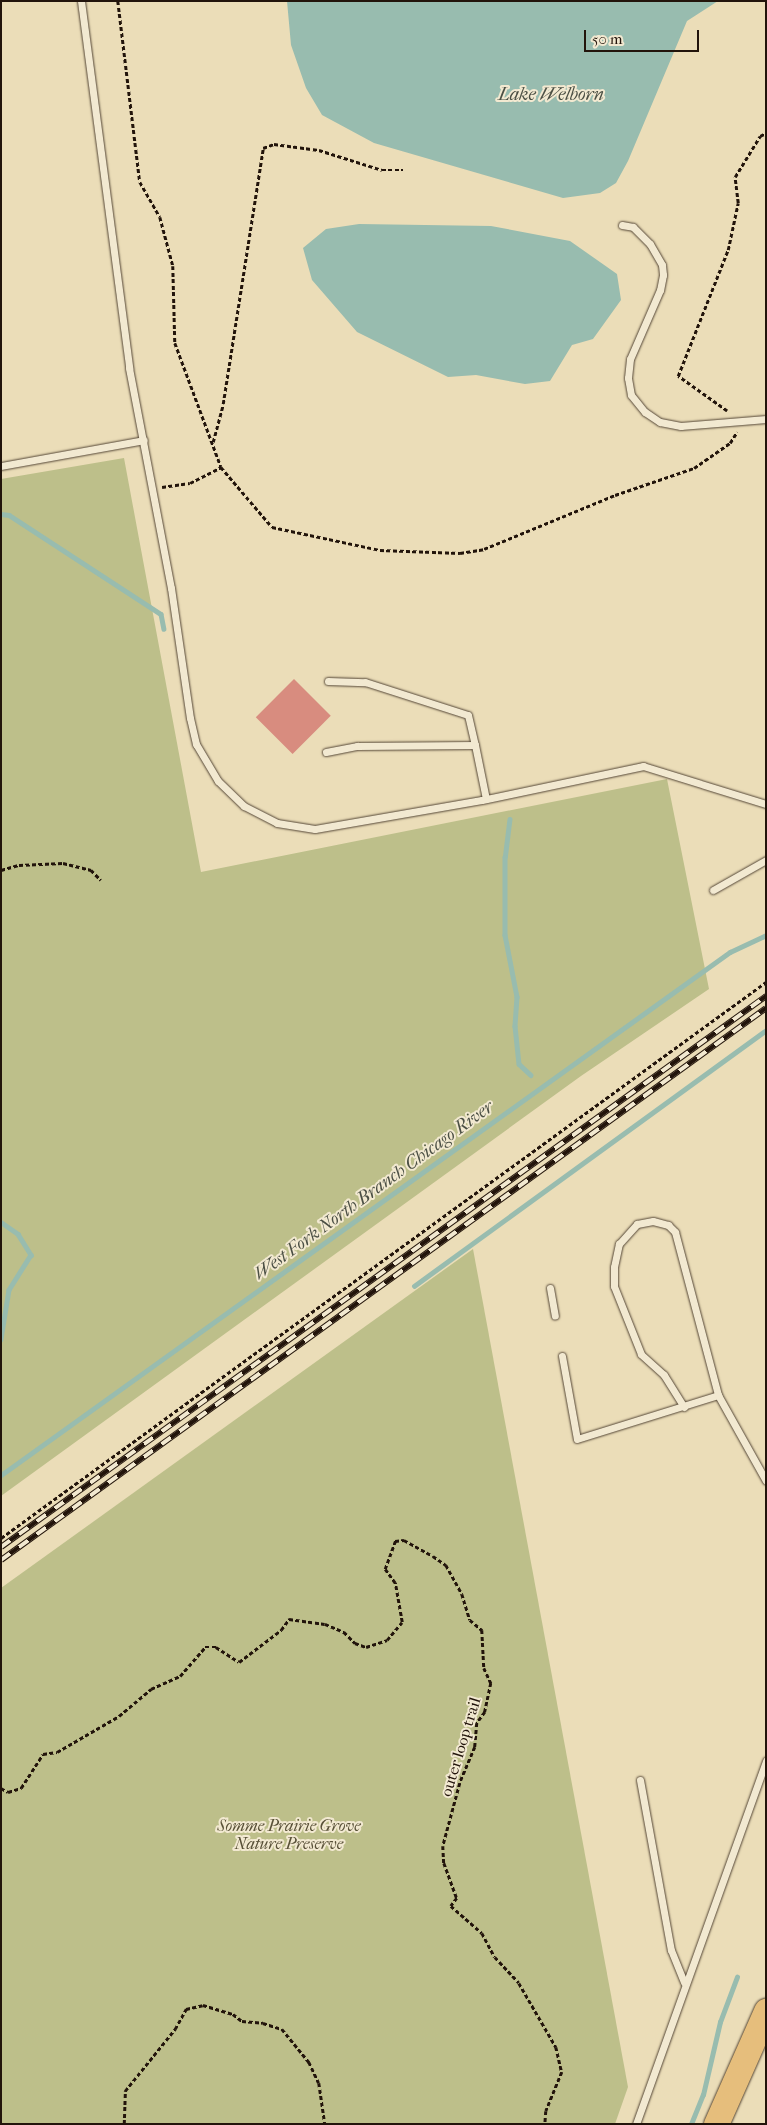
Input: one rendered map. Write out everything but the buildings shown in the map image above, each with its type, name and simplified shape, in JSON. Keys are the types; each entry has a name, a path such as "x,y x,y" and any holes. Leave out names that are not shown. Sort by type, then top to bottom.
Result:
{"highway":[{"path":"716,2124 766,2011"}],"lane":[{"path":"81,1 124,330 196,744 218,781 244,806 278,823 315,829 486,799 643,766 766,804"},
{"path":"622,225 633,227 650,244 662,264 663,275 660,290 630,359 628,378 632,395 645,412 660,422 681,426 766,420"},
{"path":"1,466 144,440"},
{"path":"328,681 365,682 468,715 486,799"},
{"path":"326,752 357,746 475,745"},
{"path":"713,890 766,860"},
{"path":"684,1406 664,1375 641,1354 614,1286 614,1268 619,1244 637,1224 653,1221 668,1224 675,1232 718,1396 766,1481"},
{"path":"550,1288 555,1316"},
{"path":"562,1356 577,1439 718,1396"},
{"path":"636,2124 684,1982 766,1761"},
{"path":"640,1780 671,1950 684,1982"}],"path":[{"path":"118,1 140,182 162,225 173,266 175,343 221,467 272,527 380,550 460,553 501,544 615,495 694,468 730,443 738,431 727,411 678,376 728,250 738,202 735,177 760,136 766,133"},
{"path":"212,444 223,404 263,148 274,144 319,150 382,170 403,170"},
{"path":"152,489 190,483 221,467"},
{"path":"1,870 63,863 91,870 101,880"},
{"path":"1,1538 766,982"},
{"name":"outer loop trail","path":"1,1788 8,1792 22,1788 43,1754 57,1752 119,1716 151,1689 180,1676 205,1647 216,1647 239,1662 281,1630 289,1619 325,1624 344,1632 355,1643 366,1647 387,1640 402,1622 395,1583 385,1569 395,1542 404,1540 433,1556 446,1565 462,1594 470,1620 482,1630 484,1668 491,1683 485,1712 477,1723 475,1747 460,1783 443,1846 444,1863 457,1898 451,1906 482,1933 495,1957 519,1984 556,2046 562,2072 546,2111 545,2124"},
{"path":"124,2124 125,2091 175,2029 186,2009 203,2005 233,2014 242,2022 263,2023 282,2029 309,2062 318,2084 325,2124"}],"green space":[{"path":"124,458 201,872 667,779 709,989 581,1076 1,1496 1,479"},
{"name":"Somme Prairie Grove Nature Preserve","path":"473,1249 628,2087 615,2124 1,2124 1,1588"}],"water":[{"name":"Lake Welborn","path":"287,1 718,1 687,21 628,161 616,183 600,193 563,198 374,143 322,115 306,88 291,45"},
{"path":"359,224 491,226 570,241 617,274 621,300 593,339 572,345 550,381 525,384 476,375 448,377 357,332 312,280 303,248 326,229"}],"waterway":[{"path":"1,514 9,515 161,614 164,629"},
{"path":"510,819 505,857 505,935 517,997 515,1026 519,1064 531,1075"},
{"name":"West Fork North Branch Chicago River","path":"1,1475 730,952 766,935"},
{"path":"414,1286 766,1030"},
{"path":"1,1222 18,1234 31,1255 9,1290 1,1339"},
{"path":"691,2124 703,2095 720,2022 737,1977"}],"railway":[{"path":"1,1547 766,996"},
{"path":"1,1560 766,1008"}]}
